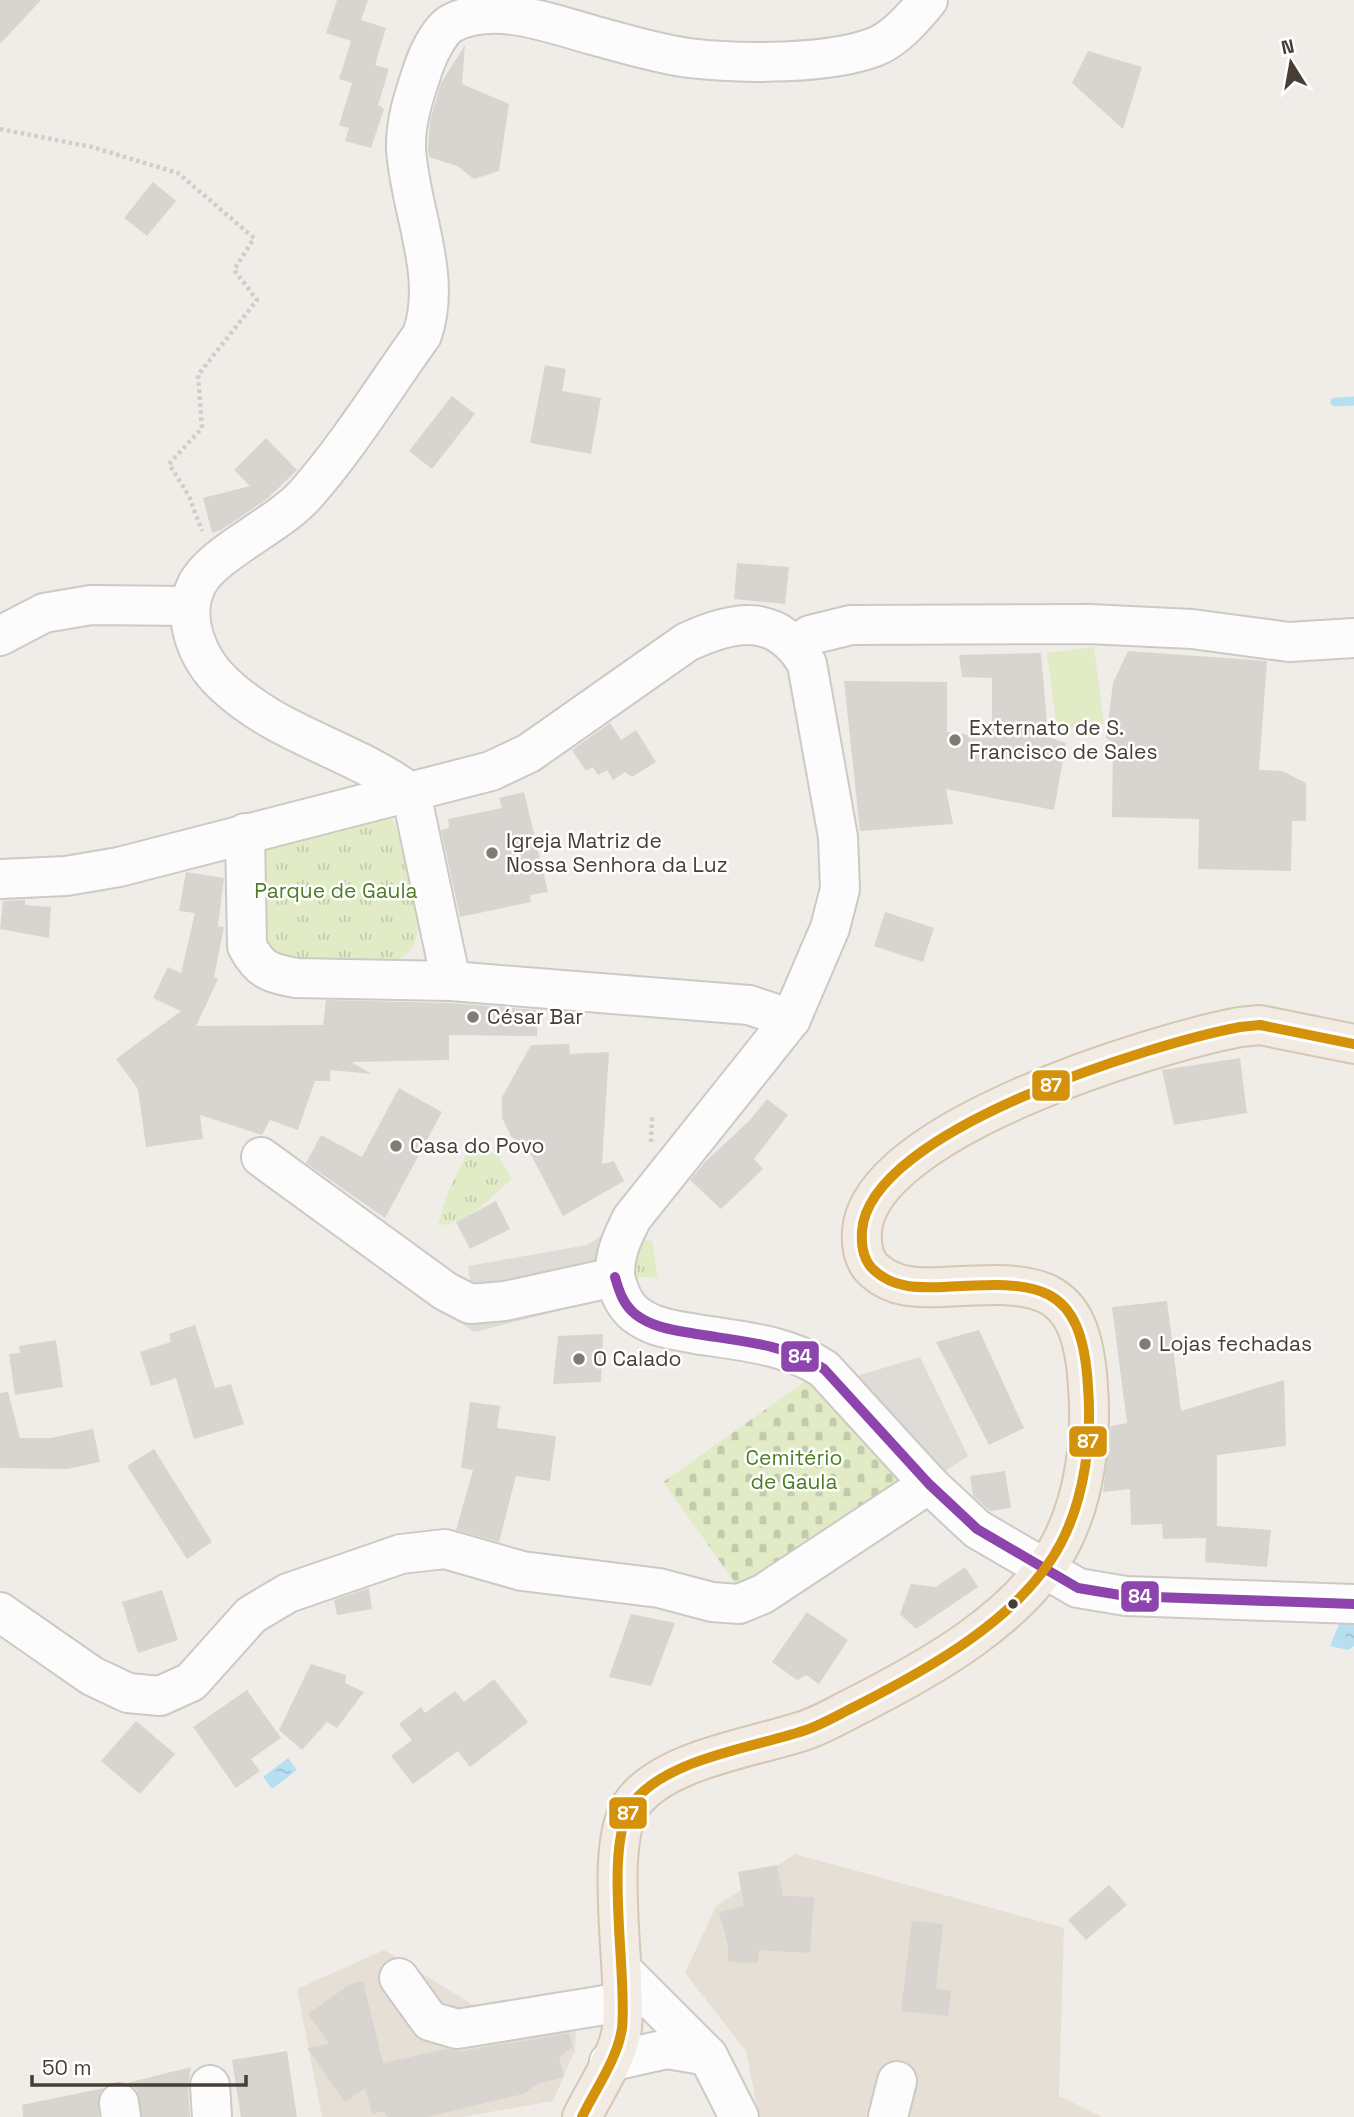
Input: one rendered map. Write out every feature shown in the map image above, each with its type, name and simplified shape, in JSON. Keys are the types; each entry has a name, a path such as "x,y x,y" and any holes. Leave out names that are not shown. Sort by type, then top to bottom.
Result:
{"main road":[{"path":"582,2117 621,2033 623,1986 617,1855 623,1825 632,1802 654,1782 678,1769 812,1728 904,1682 983,1630 1044,1570 1071,1522 1083,1479 1088,1431 1086,1356 1080,1332 1070,1311 1053,1295 1032,1287 920,1288 894,1283 871,1269 861,1248 863,1220 890,1180 921,1152 983,1114 1070,1078 1216,1031 1260,1025 1354,1044"}],"street":[{"path":"451,981 411,793 389,776 271,718 224,685 202,658 192,631 189,606 206,571 281,518 306,494 422,335 430,313 431,285 414,209 406,147 411,104 444,12 520,16 688,58 841,57 880,45 915,16 928,0"},
{"path":"0,636 44,613 91,606 189,606"},
{"path":"0,879 66,876 119,867 491,771 530,753 687,642 716,629 749,624 777,630 796,645 807,664 838,837 840,889 830,928 791,1019 632,1218 614,1260 620,1296 635,1314 660,1328 779,1348 804,1355 824,1369 929,1484 977,1529 1078,1588 1126,1596 1354,1604"},
{"path":"796,645 810,635 851,625 1089,624 1192,629 1289,642 1354,638"},
{"path":"245,833 247,946 256,963 273,974 296,978 451,981 749,1005 791,1019"},
{"path":"261,1157 444,1291 470,1304 505,1301 615,1277"},
{"path":"0,1612 92,1676 128,1693 160,1696 191,1682 251,1615 288,1593 401,1554 445,1549 522,1571 659,1588 712,1602 739,1604 763,1594 929,1484"},
{"path":"400,1978 430,2021 457,2029 623,1986 673,2017 708,2056 739,2117"},
{"path":"609,2062 667,2049 708,2056"}],"path":[{"path":"0,129 92,148 178,173 254,238 234,270 257,300 198,375 202,428 169,464 189,496 203,533 221,558"}],"shaded area":[{"path":"601,1236 604,1254 588,1266 472,1292 468,1266 587,1245"},
{"path":"606,1290 607,1299 474,1332 461,1323"},
{"path":"920,1357 968,1456 936,1477 850,1378"},
{"path":"795,1854 1064,1928 1059,2096 1102,2117 759,2117 746,2051 685,1973 716,1906"},
{"path":"384,1950 488,2014 578,1994 575,2050 553,2101 462,2117 322,2117 297,1989"}],"green space":[{"path":"1094,647 1104,724 1057,730 1047,653"},
{"name":"Parque de Gaula","path":"390,813 416,892 417,935 410,950 397,960 377,962 290,960 276,955 268,947 264,845"},
{"path":"471,1145 498,1155 512,1179 469,1215 449,1224 438,1225 448,1191"},
{"path":"636,1240 652,1241 658,1278 626,1276"},
{"name":"Cemitério de Gaula","path":"817,1373 905,1475 739,1588 663,1482"}],"water":[{"path":"1354,1616 1354,1646 1348,1650 1330,1646 1340,1622"},
{"path":"288,1758 297,1770 272,1789 263,1777"}],"building":[{"path":"0,0 41,0 0,44"},
{"path":"337,0 368,0 361,20 386,28 375,65 389,69 378,105 384,109 371,148 345,141 349,128 339,125 352,83 339,79 351,41 326,33"},
{"path":"465,45 462,84 509,104 499,171 474,179 457,166 429,157 428,148 430,121 441,83"},
{"path":"1088,51 1142,67 1123,129 1072,83"},
{"path":"153,182 176,201 147,236 124,218"},
{"path":"545,365 566,369 562,391 601,398 591,454 530,443"},
{"path":"452,396 475,414 432,469 409,451"},
{"path":"266,438 297,470 267,499 221,530 212,533 203,498 250,486 234,470"},
{"path":"737,563 789,567 785,604 734,599"},
{"path":"1128,651 1267,661 1259,770 1282,771 1306,783 1306,821 1292,821 1291,871 1198,869 1199,819 1112,817 1113,742 1106,738 1113,683"},
{"name":"Externato de S. Francisco de Sales","path":"1041,653 1048,737 1066,743 1054,810 946,789 953,824 860,831 844,681 947,682 947,732 992,738 992,678 962,677 959,655"},
{"path":"610,723 621,740 636,730 656,762 632,777 625,772 613,780 607,770 598,775 593,767 586,771 572,750"},
{"name":"Igreja Matriz de Nossa Senhora da Luz","path":"524,792 548,892 530,895 531,902 460,917 441,830 449,828 448,819 502,808 499,798"},
{"path":"186,872 224,878 218,926 224,927 214,977 218,979 196,1026 323,1025 326,1000 450,1003 537,1010 537,1036 449,1035 449,1060 351,1062 372,1074 330,1070 330,1081 315,1081 298,1130 270,1120 262,1135 200,1115 203,1139 146,1147 138,1089 116,1059 181,1011 153,998 168,967 181,973 195,913 179,911"},
{"path":"25,900 25,905 51,907 49,938 0,929 3,901"},
{"path":"885,912 934,928 923,962 874,946"},
{"path":"569,1044 570,1054 609,1052 602,1164 614,1161 624,1181 563,1216 531,1155 511,1136 502,1118 502,1097 531,1045"},
{"path":"1240,1058 1247,1113 1174,1125 1162,1070"},
{"name":"Casa do Povo","path":"399,1088 442,1112 385,1218 306,1163 321,1135 362,1157"},
{"path":"767,1099 788,1115 754,1159 763,1169 721,1209 690,1180 705,1162 749,1121"},
{"path":"496,1201 510,1229 470,1249 456,1222"},
{"path":"1167,1301 1181,1411 1284,1380 1286,1446 1217,1455 1217,1526 1271,1530 1267,1567 1205,1562 1206,1538 1163,1539 1162,1524 1131,1525 1130,1489 1103,1492 1111,1426 1127,1423 1112,1307"},
{"path":"195,1325 215,1388 231,1384 244,1424 194,1439 176,1378 151,1386 140,1352 171,1342 169,1334"},
{"path":"979,1330 1024,1428 989,1445 936,1342"},
{"name":"O Calado","path":"603,1334 601,1382 553,1384 558,1336"},
{"path":"56,1340 63,1387 15,1395 9,1354 20,1353 19,1346"},
{"path":"8,1392 20,1438 51,1438 93,1429 100,1462 67,1469 0,1468 0,1393"},
{"path":"470,1402 500,1406 497,1428 556,1436 550,1481 516,1476 499,1542 456,1530 473,1470 461,1468"},
{"path":"154,1449 212,1542 187,1559 127,1466"},
{"path":"1005,1471 1011,1508 990,1511 973,1496 970,1476"},
{"path":"965,1567 978,1587 916,1629 900,1614 911,1584 936,1587"},
{"path":"369,1588 372,1609 337,1615 334,1600"},
{"path":"162,1590 178,1640 138,1653 122,1602"},
{"path":"807,1612 848,1640 819,1684 806,1675 797,1680 772,1662"},
{"path":"631,1614 675,1623 651,1686 609,1677"},
{"path":"311,1664 346,1675 345,1683 364,1692 337,1728 327,1722 302,1750 279,1730"},
{"path":"494,1679 528,1722 470,1767 458,1751 413,1784 391,1756 412,1740 399,1724 421,1707 425,1713 455,1691 464,1702"},
{"path":"247,1690 281,1738 251,1759 260,1771 236,1788 193,1727"},
{"path":"136,1721 175,1754 140,1794 101,1761"},
{"path":"777,1865 783,1896 814,1897 810,1953 759,1950 758,1963 728,1962 728,1945 719,1912 744,1906 738,1872"},
{"path":"1109,1885 1127,1905 1086,1940 1068,1920"},
{"path":"912,1921 943,1924 936,1989 951,1991 948,2016 901,2011"},
{"path":"363,1981 383,2063 446,2049 461,2051 569,2033 573,2047 559,2057 564,2077 537,2084 523,2094 427,2117 388,2117 384,2111 372,2114 365,2088 345,2102 307,2048 329,2044 308,2014 350,1984"},
{"path":"287,2051 297,2117 241,2117 232,2060"},
{"path":"191,2067 188,2086 190,2117 142,2117 137,2090 127,2083"},
{"path":"104,2088 99,2096 99,2117 23,2117 22,2105"}],"waterway":[{"path":"1335,402 1354,401"}],"transit line":[{"name":"87","path":"582,2117 611,2062 622,2028 619,1845 625,1819 635,1800 669,1774 715,1756 812,1728 941,1659 998,1618 1022,1595 1044,1570 1061,1543 1076,1506 1088,1447 1088,1387 1084,1351 1076,1325 1064,1306 1048,1294 1028,1288 1004,1285 916,1287 898,1284 882,1277 868,1263 862,1242 862,1231 877,1194 912,1159 962,1126 1022,1097 1146,1051 1200,1036 1260,1025 1354,1044"},
{"name":"84","path":"615,1277 627,1306 649,1322 672,1330 778,1349 824,1369 929,1484 977,1529 1078,1588 1126,1596 1354,1604"}],"place":[{"name":"Externato de S. Francisco de Sales","path":"955,740"},
{"name":"Igreja Matriz de Nossa Senhora da Luz","path":"492,853"},
{"name":"César Bar","path":"473,1017"},
{"name":"Casa do Povo","path":"396,1146"},
{"name":"Lojas fechadas","path":"1145,1344"},
{"name":"O Calado","path":"579,1359"}]}
